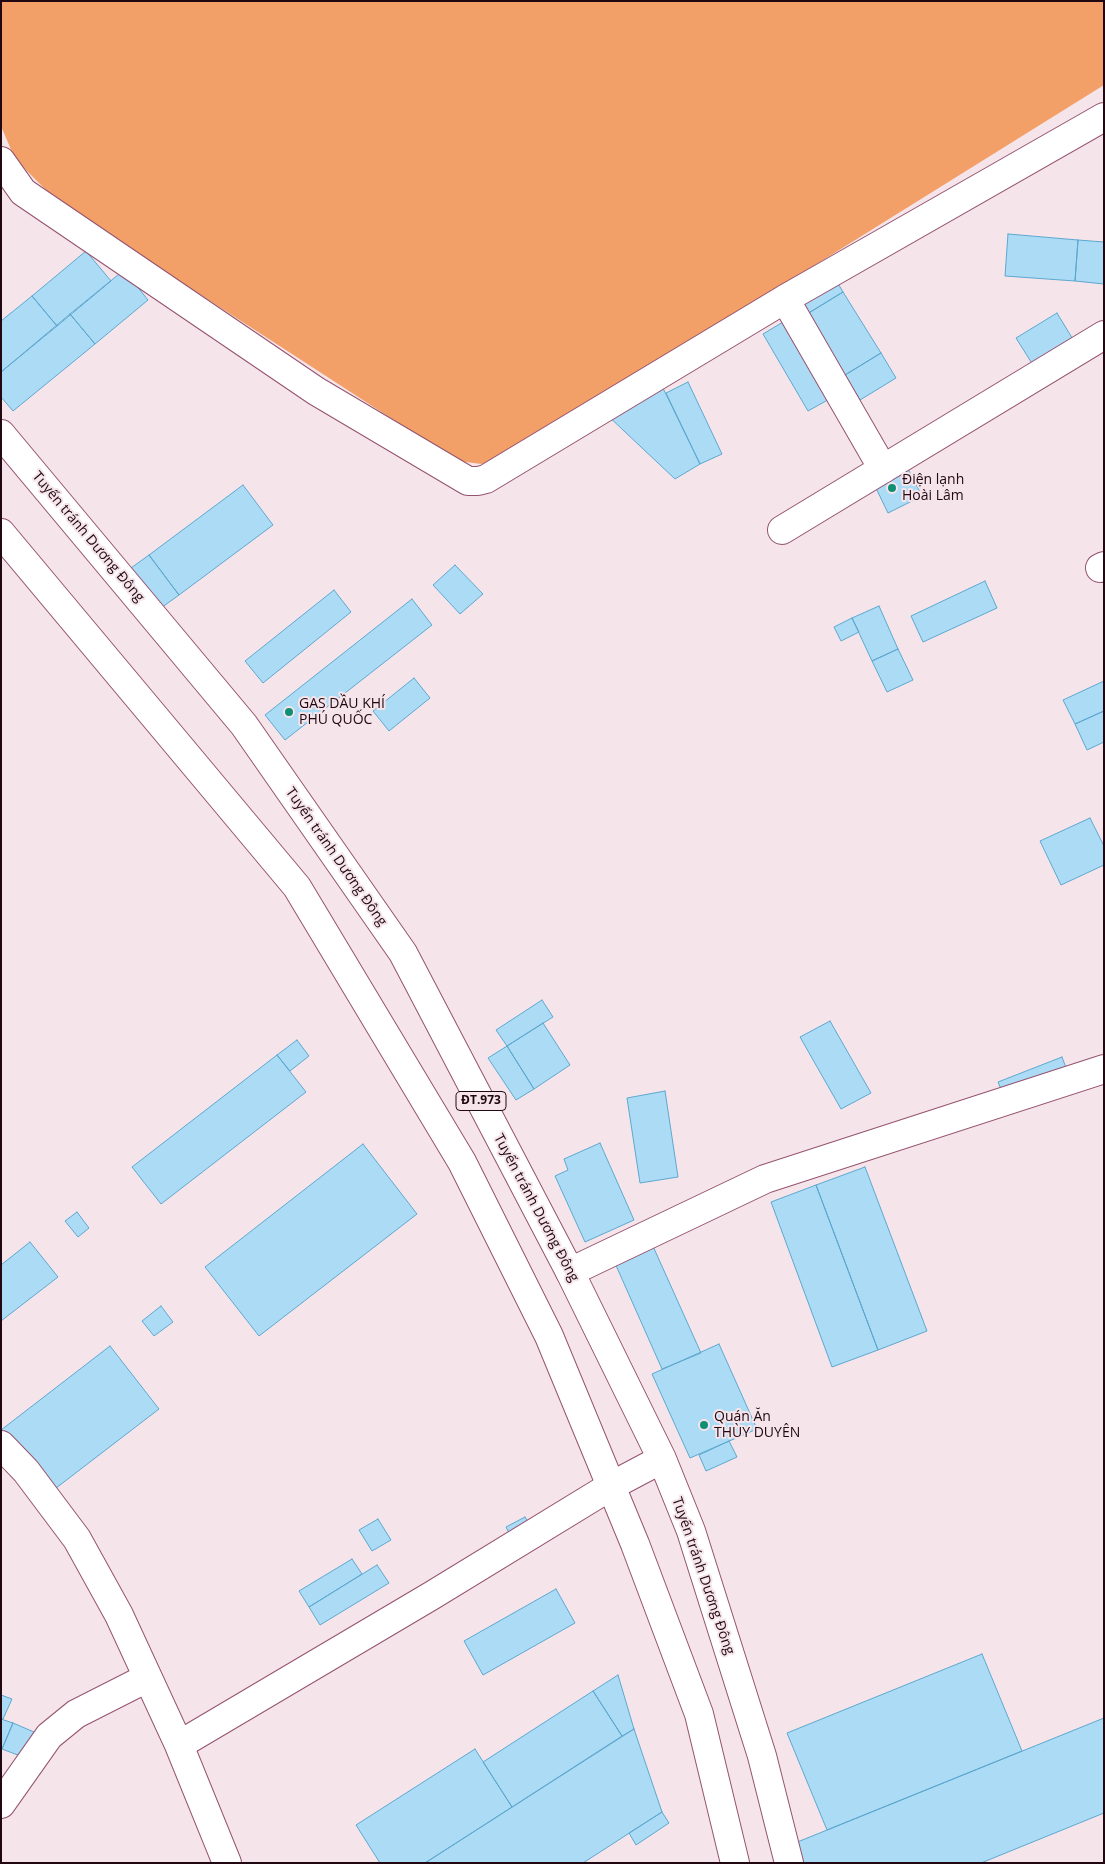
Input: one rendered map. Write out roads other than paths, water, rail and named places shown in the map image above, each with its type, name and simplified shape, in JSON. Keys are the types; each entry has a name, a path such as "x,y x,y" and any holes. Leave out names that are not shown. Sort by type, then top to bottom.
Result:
{"street":[{"path":"1,161 23,192 316,390 468,481 486,479 784,299 1104,117"},
{"path":"784,299 883,469"},
{"path":"782,530 1104,334"},
{"name":"Tuyến tránh Dương Đông","path":"1,434 244,725 403,953 570,1272 662,1459 690,1531 762,1756 789,1863"},
{"path":"1,534 297,887 462,1162 549,1336 635,1544 699,1714 735,1863"},
{"path":"570,1272 765,1180 1104,1069"},
{"path":"1,1445 26,1471 76,1539 119,1615 180,1745 226,1863"},
{"path":"180,1745 431,1596 611,1486 662,1459"},
{"path":"1,1804 49,1736 76,1714 148,1678"}],"place":[{"name":"Điện lạnh Hoài Lâm","path":"892,488"},
{"name":"GAS DẦU KHÍ PHÚ QUỐC","path":"289,712"},
{"name":"Quán Ăn THÙY DUYÊN","path":"704,1425"}]}
